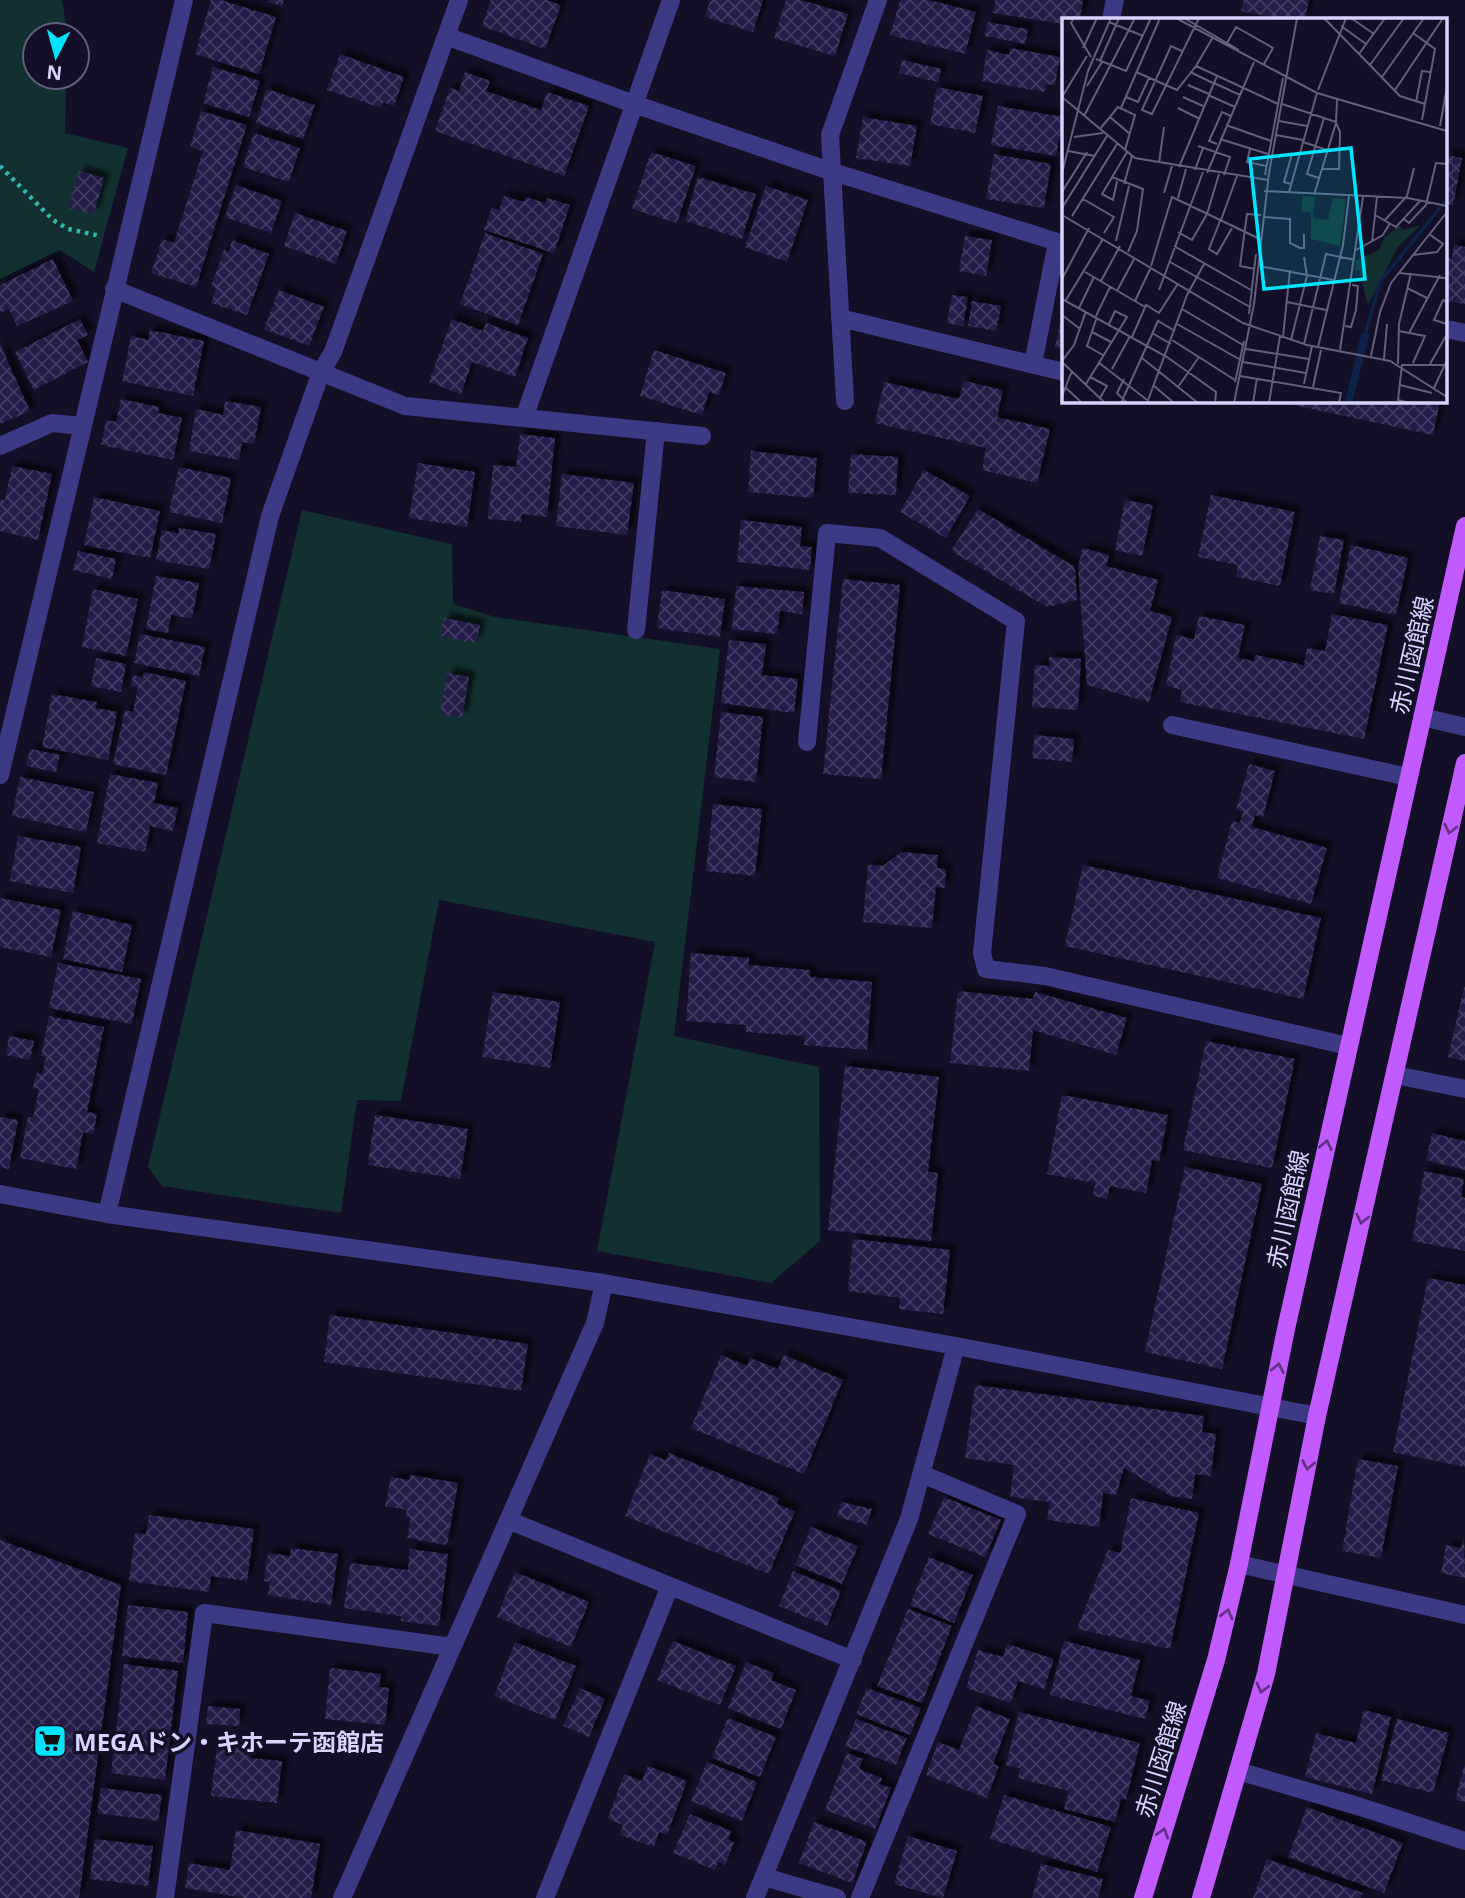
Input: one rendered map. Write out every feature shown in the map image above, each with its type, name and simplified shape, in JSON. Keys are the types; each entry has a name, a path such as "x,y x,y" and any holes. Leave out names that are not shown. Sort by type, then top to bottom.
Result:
{"main road":[{"name":"赤川函館線","path":"1143,1898 1216,1660 1239,1564 1348,1046 1465,526"},
{"path":"1201,1898 1266,1674 1317,1416 1465,763"}],"street":[{"path":"0,775 184,0"},
{"path":"107,1214 270,516 321,372 333,352 459,0"},
{"path":"524,418 671,0"},
{"path":"845,401 830,135 878,0"},
{"path":"1111,18 1115,0"},
{"path":"446,36 833,172 1062,242 1033,364"},
{"path":"114,289 405,406 702,436"},
{"path":"840,318 1062,371"},
{"path":"0,446 52,423 82,426"},
{"path":"636,631 656,431"},
{"path":"807,742 827,533 880,538 1016,621 982,953 986,969 1045,976 1348,1046"},
{"path":"1422,718 1465,727"},
{"path":"1172,725 1408,777"},
{"path":"1395,1074 1465,1089"},
{"path":"0,1194 107,1214 604,1283 956,1346 1317,1416"},
{"path":"342,1898 595,1323 604,1283"},
{"path":"755,1898 909,1519 956,1346"},
{"path":"860,1898 1017,1514 922,1474"},
{"path":"508,1520 853,1660"},
{"path":"1239,1564 1465,1615"},
{"path":"545,1898 670,1586"},
{"path":"165,1898 204,1613 452,1647"},
{"path":"1238,1771 1465,1841"},
{"path":"764,1877 837,1898"}],"path":[{"path":"0,166 53,220 68,229 83,234 126,240"}],"green space":[{"path":"0,0 62,0 66,21 21,21 21,91 66,91 65,133 128,148 94,272 60,250 0,279"},
{"path":"302,510 452,544 453,604 495,617 720,649 674,1036 819,1067 820,1241 771,1283 597,1251 655,942 439,900 401,1101 357,1100 341,1213 162,1186 148,1167"}],"building":[{"path":"211,0 221,0 276,17 259,74 195,54"},
{"path":"284,0 282,6 268,2"},
{"path":"491,0 547,0 561,5 545,49 482,26"},
{"path":"710,0 763,0 753,32 705,17"},
{"path":"786,0 801,0 848,14 835,56 774,38"},
{"path":"900,0 929,0 976,12 965,54 890,35"},
{"path":"995,0 1083,0 1080,18 1062,18 1062,24 993,13"},
{"path":"1244,0 1309,0 1305,18 1276,18 1241,11"},
{"path":"987,22 1028,29 1025,44 985,36"},
{"path":"1010,48 1060,57 1055,85 1046,84 1044,92 982,81 987,50 1009,55"},
{"path":"340,54 404,77 394,106 383,102 381,108 327,90"},
{"path":"902,60 941,69 938,82 899,73"},
{"path":"213,67 260,81 249,117 203,103"},
{"path":"465,72 490,81 486,91 541,110 547,92 589,106 564,176 435,131 450,88 459,91"},
{"path":"937,87 983,96 975,133 930,124"},
{"path":"267,89 315,105 303,139 256,123"},
{"path":"998,106 1062,117 1056,156 991,145"},
{"path":"201,111 247,125 196,287 151,273 162,239 174,243 203,151 190,147"},
{"path":"863,117 917,126 910,166 856,158"},
{"path":"254,133 300,148 289,182 243,167"},
{"path":"651,152 696,166 677,223 632,209"},
{"path":"994,154 1051,164 1044,208 986,199"},
{"path":"1448,155 1462,158 1453,205 1448,204"},
{"path":"79,171 104,178 94,214 68,208"},
{"path":"698,177 756,194 742,239 685,221"},
{"path":"236,185 282,201 271,233 225,217"},
{"path":"766,186 808,200 787,262 745,247"},
{"path":"504,196 524,202 526,197 545,203 547,198 570,205 554,253 484,230 492,208 499,210"},
{"path":"295,213 347,231 336,264 284,246"},
{"path":"485,233 543,254 518,325 460,304"},
{"path":"965,236 992,240 986,276 959,271"},
{"path":"232,240 269,254 247,315 211,303 216,288 211,287 224,250 229,252"},
{"path":"1454,245 1465,247 1465,304 1448,301 1448,258 1452,259"},
{"path":"53,259 73,301 17,326 9,309 0,313 0,285"},
{"path":"279,290 324,307 309,346 264,329"},
{"path":"952,295 968,297 963,326 947,323"},
{"path":"972,301 1001,306 996,331 968,326"},
{"path":"1062,313 1062,349 1055,347"},
{"path":"80,319 88,335 77,340 88,362 34,390 15,352"},
{"path":"452,319 483,331 486,323 528,338 515,377 472,362 461,394 429,382"},
{"path":"150,330 204,341 193,396 122,381 131,336 148,340"},
{"path":"0,344 30,411 0,424"},
{"path":"654,350 726,373 719,395 709,392 702,415 640,396"},
{"path":"964,381 1003,390 997,417 1050,429 1037,483 982,470 986,448 875,423 884,382 959,399"},
{"path":"121,399 159,407 158,413 182,418 173,460 101,445 106,420 116,422"},
{"path":"225,401 261,407 254,444 242,442 239,460 189,451 196,409 223,415"},
{"path":"1280,402 1440,402 1433,435"},
{"path":"520,434 555,438 547,517 522,514 521,522 488,519 493,465 516,467"},
{"path":"751,451 817,458 813,498 748,492"},
{"path":"851,454 898,457 896,495 848,493"},
{"path":"418,463 475,472 467,527 409,518"},
{"path":"12,466 52,474 38,540 0,531 0,499 5,500"},
{"path":"179,467 231,478 222,523 169,512"},
{"path":"924,470 970,496 946,538 900,512"},
{"path":"562,474 634,483 627,535 556,526"},
{"path":"1211,495 1295,512 1280,586 1236,577 1238,565 1198,557"},
{"path":"94,497 160,511 150,558 84,545"},
{"path":"1125,500 1153,505 1142,556 1115,550"},
{"path":"978,509 1075,567 1077,600 1047,607 951,551"},
{"path":"741,520 802,527 800,546 812,547 810,570 737,562"},
{"path":"179,528 216,534 209,569 156,560 162,530 178,533"},
{"path":"1320,536 1344,540 1334,594 1310,590"},
{"path":"1351,545 1408,558 1396,615 1339,603"},
{"path":"1083,548 1109,555 1106,566 1158,580 1150,611 1172,617 1149,702 1087,685 1078,567"},
{"path":"78,551 116,559 112,579 73,570"},
{"path":"156,576 199,583 192,619 171,615 168,633 146,629"},
{"path":"843,579 900,585 881,779 823,774"},
{"path":"736,586 804,592 802,614 780,611 777,634 732,629"},
{"path":"93,589 138,599 126,656 82,647"},
{"path":"662,590 725,599 720,637 657,628"},
{"path":"1332,614 1388,625 1364,739 1180,702 1182,690 1166,686 1176,635 1194,639 1199,616 1245,625 1238,658 1254,661 1255,655 1304,665 1307,648 1325,651"},
{"path":"444,618 480,625 476,643 440,636"},
{"path":"140,634 205,647 199,676 134,663"},
{"path":"729,640 766,644 762,675 798,679 794,713 721,703"},
{"path":"1049,657 1081,659 1078,710 1032,707 1035,665 1049,666"},
{"path":"96,658 126,664 121,692 91,686"},
{"path":"144,672 186,681 166,775 113,764 125,710 133,712 138,687 131,686 133,675 143,677"},
{"path":"447,673 469,677 462,718 440,714"},
{"path":"52,694 97,702 96,708 117,712 108,760 42,747"},
{"path":"721,712 763,717 756,782 714,777"},
{"path":"1035,735 1074,739 1072,762 1032,758"},
{"path":"30,749 60,755 56,772 26,766"},
{"path":"1249,764 1275,771 1263,817 1255,815 1252,827 1327,848 1311,904 1217,878 1232,821 1240,823 1243,812 1236,810"},
{"path":"110,774 158,783 154,803 178,808 173,831 150,826 145,852 97,843"},
{"path":"20,777 94,792 86,832 12,816"},
{"path":"713,804 762,809 755,876 706,871"},
{"path":"18,836 81,847 73,893 10,881"},
{"path":"901,852 938,855 937,868 946,869 945,888 936,887 932,928 863,922 868,865 883,866"},
{"path":"1083,865 1321,918 1303,999 1065,946"},
{"path":"0,898 61,910 51,957 0,947"},
{"path":"73,911 132,925 122,972 63,959"},
{"path":"691,953 749,958 749,965 810,970 810,977 872,982 867,1050 804,1045 805,1036 746,1032 746,1025 686,1021"},
{"path":"58,963 141,979 132,1024 49,1008"},
{"path":"1465,987 1465,1061 1448,1057"},
{"path":"958,991 1033,999 1035,992 1127,1018 1116,1055 1033,1030 1029,1071 950,1063"},
{"path":"493,992 560,1002 550,1068 482,1057"},
{"path":"49,1016 104,1027 87,1112 97,1114 93,1134 83,1132 76,1169 20,1158 28,1117 33,1118 39,1089 33,1088 36,1073 42,1074 46,1057 41,1056"},
{"path":"9,1036 34,1041 30,1060 6,1055"},
{"path":"1206,1041 1295,1059 1272,1168 1183,1150"},
{"path":"845,1066 939,1077 928,1172 938,1173 931,1241 828,1230"},
{"path":"1062,1095 1168,1115 1159,1162 1152,1160 1146,1193 1110,1186 1107,1199 1093,1196 1095,1183 1047,1174"},
{"path":"375,1115 468,1129 460,1179 368,1165"},
{"path":"0,1117 18,1120 9,1169 0,1167"},
{"path":"1432,1133 1465,1141 1465,1170 1426,1160"},
{"path":"1185,1167 1262,1184 1222,1369 1145,1352"},
{"path":"1424,1171 1464,1179 1461,1197 1465,1198 1465,1251 1412,1241"},
{"path":"853,1239 950,1250 943,1314 899,1309 900,1298 848,1291"},
{"path":"1428,1278 1465,1285 1465,1467 1393,1452"},
{"path":"330,1315 528,1344 521,1391 324,1362"},
{"path":"721,1355 747,1366 750,1358 778,1369 784,1355 843,1380 804,1474 691,1428"},
{"path":"975,1385 1204,1416 1202,1432 1216,1434 1211,1476 1195,1474 1192,1499 1171,1496 1124,1468 1116,1495 1103,1493 1099,1527 1047,1520 1050,1502 1010,1497 1014,1465 965,1458"},
{"path":"669,1453 779,1498 777,1504 795,1511 769,1574 625,1516 650,1454 665,1460"},
{"path":"1358,1459 1398,1466 1381,1558 1342,1551"},
{"path":"410,1475 458,1483 447,1545 407,1538 411,1518 405,1517 407,1510 385,1506 391,1477 409,1480"},
{"path":"944,1497 1001,1520 985,1557 928,1534"},
{"path":"1131,1498 1199,1513 1170,1649 1077,1629 1108,1550 1120,1553"},
{"path":"841,1502 872,1509 867,1525 837,1517"},
{"path":"149,1515 254,1529 247,1581 211,1576 209,1592 129,1581 135,1533 146,1534"},
{"path":"811,1527 858,1546 842,1584 795,1565"},
{"path":"1464,1536 1465,1578 1441,1573 1446,1545 1461,1548"},
{"name":"MEGAドン・キホーテ函館店","path":"0,1540 121,1585 79,1898 0,1898"},
{"path":"291,1548 338,1554 331,1605 268,1595 270,1582 264,1581 268,1553 290,1556"},
{"path":"410,1549 448,1554 439,1626 401,1621 401,1616 344,1608 350,1563 408,1570"},
{"path":"929,1557 973,1575 954,1623 910,1605"},
{"path":"793,1571 841,1591 827,1626 779,1606"},
{"path":"515,1572 589,1602 571,1647 497,1617"},
{"path":"128,1605 188,1612 183,1663 122,1656"},
{"path":"908,1609 952,1626 922,1703 877,1686"},
{"path":"673,1641 736,1666 720,1705 657,1680"},
{"path":"1064,1641 1140,1660 1131,1696 1150,1701 1145,1719 1050,1695"},
{"path":"515,1642 576,1666 555,1720 494,1696"},
{"path":"1007,1644 1054,1659 1044,1689 1018,1681 1011,1703 966,1688 978,1650 1003,1657"},
{"path":"746,1662 774,1673 771,1680 796,1690 781,1729 728,1708"},
{"path":"124,1664 178,1671 165,1780 111,1773"},
{"path":"330,1668 381,1674 379,1687 389,1688 385,1725 325,1719"},
{"path":"580,1688 605,1699 589,1737 563,1726"},
{"path":"867,1688 921,1708 910,1735 856,1714"},
{"path":"208,1706 240,1709 239,1726 206,1724"},
{"path":"976,1706 1010,1719 993,1764 999,1766 987,1798 926,1775 938,1742 959,1750"},
{"path":"1364,1710 1391,1717 1372,1794 1305,1777 1316,1733 1356,1743"},
{"path":"1019,1712 1140,1743 1126,1800 1121,1799 1115,1822 1064,1809 1069,1791 1018,1778 1020,1768 1006,1765"},
{"path":"728,1718 776,1737 760,1777 712,1758"},
{"path":"856,1719 907,1738 896,1765 845,1746"},
{"path":"1397,1719 1449,1733 1433,1793 1381,1780"},
{"path":"218,1739 251,1743 250,1758 282,1761 277,1803 211,1796"},
{"path":"847,1753 863,1759 859,1769 882,1778 880,1784 891,1788 875,1829 825,1810"},
{"path":"707,1762 757,1782 742,1821 691,1801"},
{"path":"648,1766 687,1781 667,1835 659,1832 654,1847 620,1835 623,1825 608,1819 624,1774 642,1781"},
{"path":"1465,1766 1465,1802 1455,1800"},
{"path":"101,1788 162,1795 158,1821 97,1813"},
{"path":"1004,1795 1111,1827 1097,1872 990,1839"},
{"path":"1307,1807 1403,1843 1384,1893 1288,1857"},
{"path":"690,1814 731,1831 728,1839 734,1843 725,1865 718,1862 715,1870 673,1853"},
{"path":"814,1822 867,1842 852,1883 799,1863"},
{"path":"236,1830 320,1844 311,1898 245,1898 185,1888 189,1863 230,1870"},
{"path":"908,1836 957,1851 943,1898 894,1884"},
{"path":"95,1839 153,1846 148,1886 90,1879"},
{"path":"1267,1859 1363,1893 1361,1898 1253,1898"},
{"path":"1041,1864 1103,1879 1098,1898 1032,1898"}],"place":[{"name":"MEGAドン・キホーテ函館店","path":"50,1741"}]}
